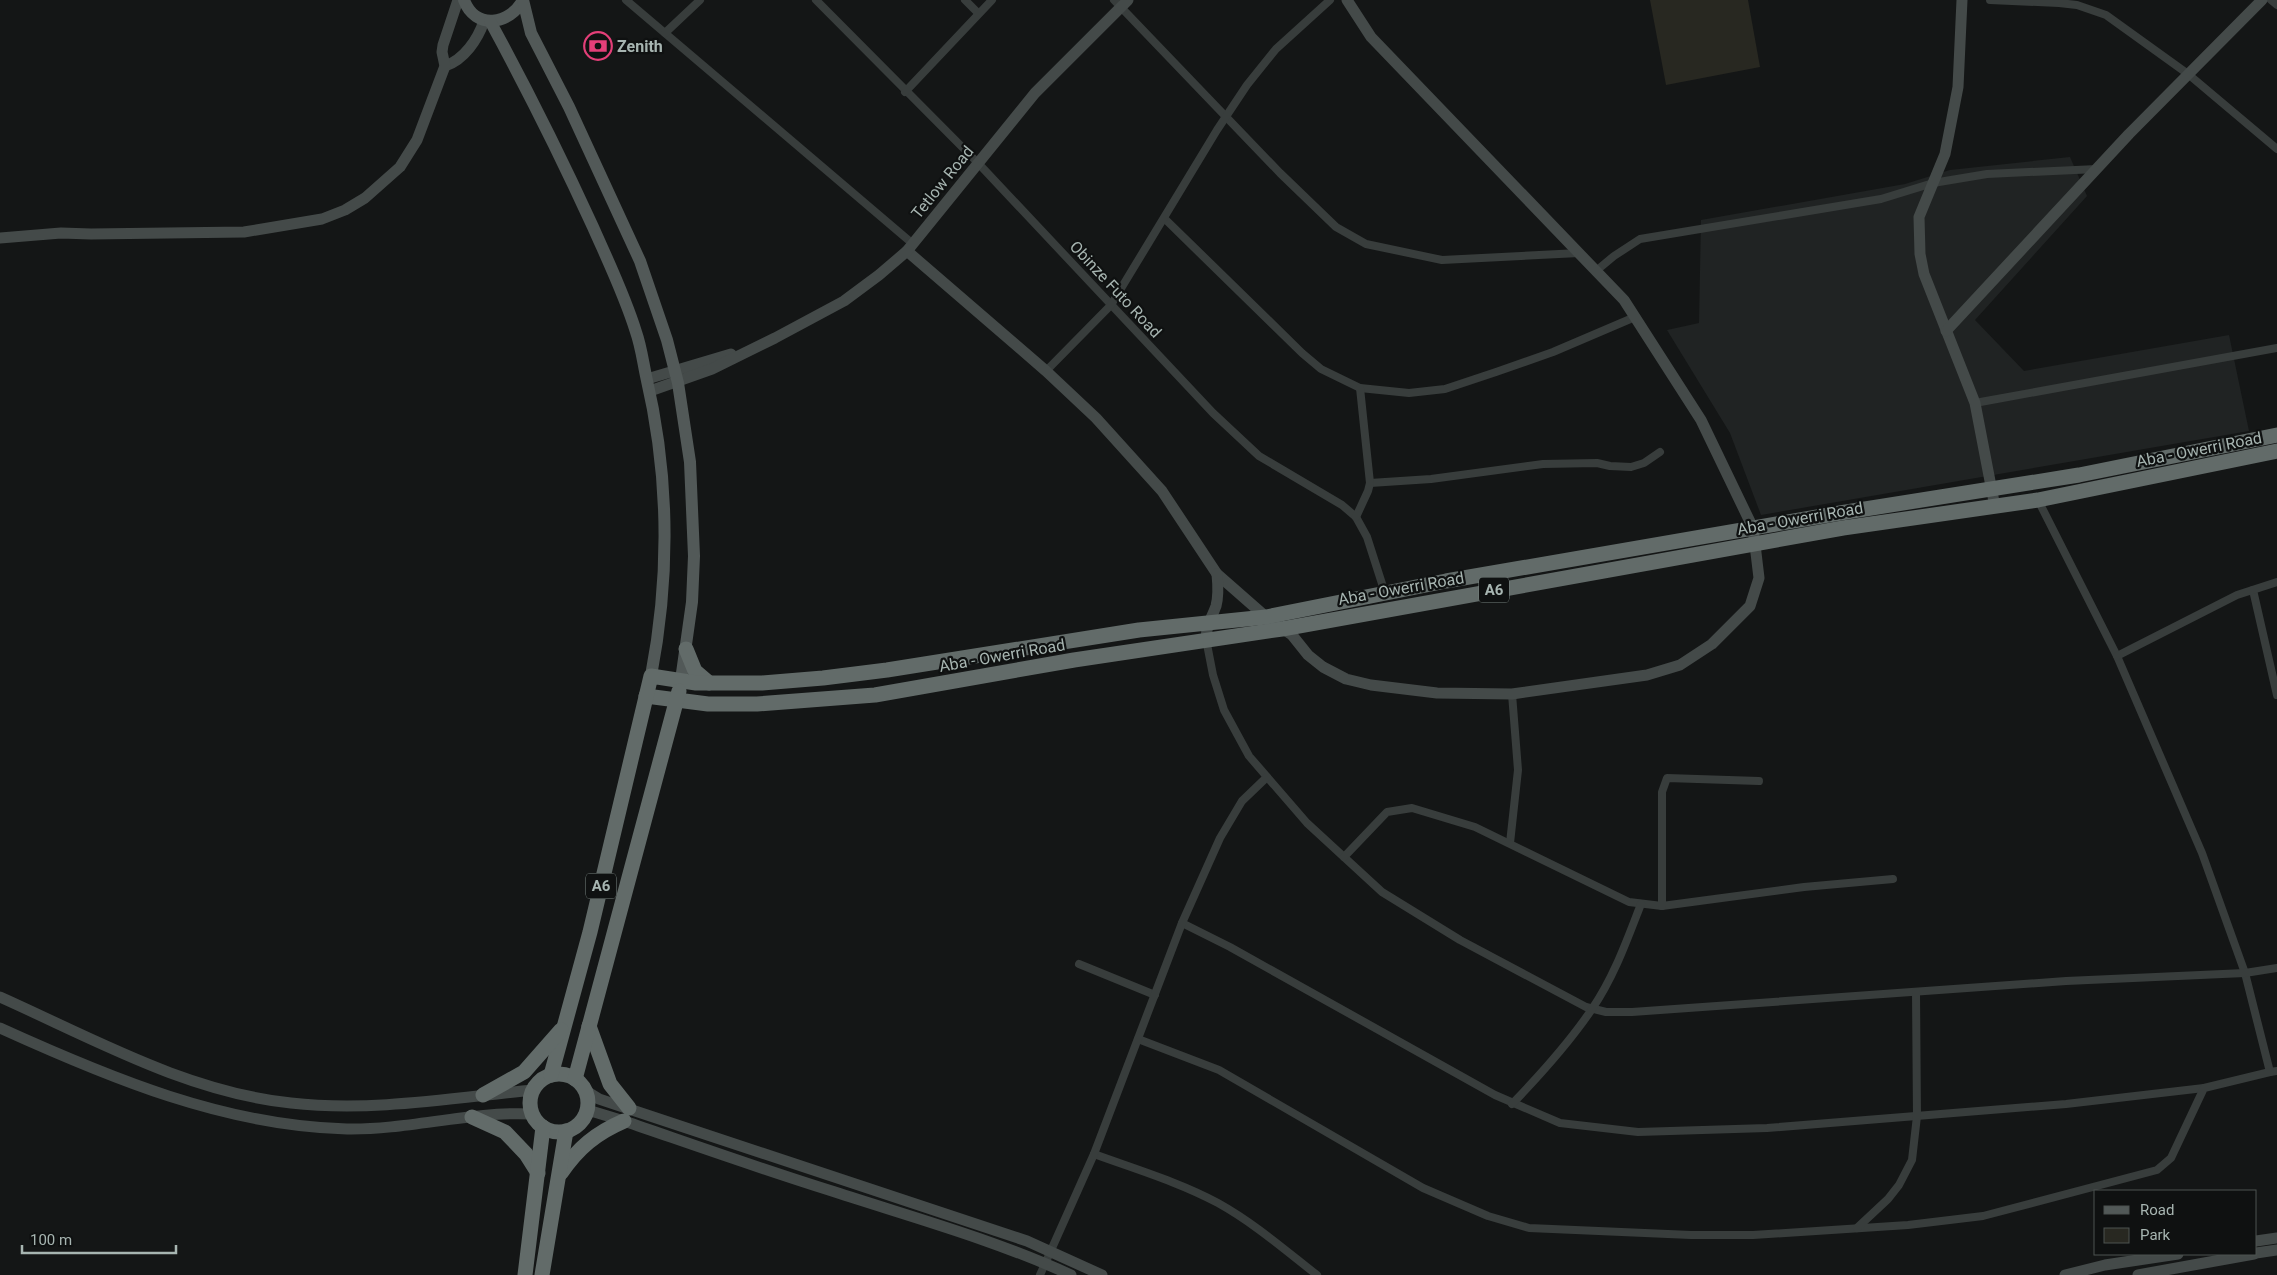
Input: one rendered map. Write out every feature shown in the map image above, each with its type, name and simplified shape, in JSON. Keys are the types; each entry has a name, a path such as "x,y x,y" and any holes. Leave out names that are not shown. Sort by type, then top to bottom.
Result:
{"highway":[{"name":"Aba - Owerri Road","path":"646,696 708,704 756,704 875,695 1206,632 1266,617 1385,593 1753,528 1993,490 2277,435"},
{"path":"2252,440 2258,456"},
{"name":"Aba - Owerri Road","path":"651,676 709,683 762,683 887,670 1139,630 1206,632 1282,628 1843,528 2038,500 2277,451"},
{"path":"686,649 695,671 709,683"},
{"name":"A6","path":"552,1075 590,932 651,676"},
{"name":"A6","path":"575,1079 681,680"},
{"name":"A6","path":"669,729 679,715 690,709 708,704"},
{"path":"590,932 614,938"},
{"path":"558,1176 570,1159 601,1130 626,1114 610,1084 589,1026"},
{"path":"483,1095 524,1072 564,1027"},
{"path":"552,1075 568,1075 575,1079 586,1091 588,1099 585,1115 574,1128 566,1131 550,1131 543,1127 532,1114 530,1106 533,1090 538,1083 552,1075"},
{"path":"472,1117 505,1132 526,1154 538,1173"},
{"path":"525,1275 543,1127"},
{"path":"542,1275 566,1131"}],"main road":[{"path":"464,0 473,14 487,21 548,130 606,257 636,332 650,391 660,447 664,550 662,611 651,676"},
{"path":"487,21 506,18 519,8 523,0"},
{"path":"523,0 530,33 569,107 640,260 662,324 676,376 690,462 692,502 693,565 686,649 681,680"}],"street":[{"path":"0,238 61,232 91,234 244,232 322,219 365,198 400,167 417,140 445,66 442,52 443,45 458,0"},
{"path":"626,0 910,248 1096,418 1162,491 1217,574 1266,617 1292,635 1308,655 1323,667 1346,679 1371,686 1437,693 1512,694 1647,675 1680,665 1712,644 1750,606 1758,578 1753,528 1701,420 1624,300 1371,37 1349,1"},
{"path":"665,33 700,0"},
{"name":"Obinze Futo Road","path":"816,0 905,92 978,163 1213,413 1259,456 1342,505 1356,517 1367,537 1385,593"},
{"path":"965,0 978,13"},
{"path":"905,92 992,0"},
{"path":"1046,371 1112,305 1226,116 1276,49 1330,0"},
{"path":"1962,0 1958,87 1945,154 1919,217 1920,254 1924,274 1975,403 1995,507"},
{"path":"1990,0 2059,3 2098,11 2106,15 2188,74 2277,149"},
{"path":"1946,331 2097,169 2262,0"},
{"path":"2271,0 2277,5"},
{"path":"1121,2 1280,174 1336,227 1366,244 1442,260 1579,253"},
{"name":"Tetlow Road","path":"676,376 712,369 844,301 910,248 1035,93 1121,2"},
{"path":"445,66 455,63 461,58 487,21"},
{"path":"1596,271 1640,238 1881,199 1933,183 1986,174 2097,169"},
{"path":"1165,219 1302,353 1321,369 1360,388 1409,393 1445,389 1554,352 1635,317"},
{"path":"1975,403 2277,348"},
{"path":"646,378 676,376"},
{"path":"650,391 676,376"},
{"path":"1356,517 1368,492 1370,483 1360,388"},
{"path":"1370,483 1430,479 1542,464 1597,462 1610,466 1631,467 1644,463 1660,452"},
{"path":"1182,924 1230,947 1512,1104 1560,1123 1638,1132 1767,1128 2066,1104 2204,1088 2273,1072 2245,973 2202,853 2117,656 2038,500"},
{"path":"1217,574 1216,606 1206,632 1224,710 1249,756 1267,777 1307,823 1382,892 1460,940 1593,1009 1606,1012 1632,1012 2066,981 2245,973 2277,968"},
{"path":"2117,656 2237,595 2277,582"},
{"path":"2253,590 2277,695"},
{"path":"1510,843 1518,770 1512,694"},
{"path":"1040,1275 1052,1252 1094,1154 1182,924 1230,819 1242,801 1267,777"},
{"path":"1662,906 1662,792 1667,778 1760,781"},
{"path":"1344,857 1387,812 1412,808 1475,827 1629,902 1640,904 1662,906 1804,887 1893,879"},
{"path":"1512,1104 1550,1063 1593,1009 1619,958 1640,904"},
{"path":"1079,964 1155,994"},
{"path":"1857,1228 1888,1199 1899,1185 1912,1160 1917,1116 1916,992"},
{"path":"0,997 169,1073 246,1095 290,1103 327,1105 434,1102 533,1090"},
{"path":"0,1028 55,1053 170,1097 247,1118 347,1128 379,1128 472,1117 532,1114"},
{"path":"1138,1039 1219,1070 1423,1188 1507,1223 1529,1228 1691,1235 1753,1235 1908,1225 1983,1216 2157,1170 2171,1158 2204,1088"},
{"path":"586,1091 626,1114 834,1192 942,1226 1046,1264 1070,1275"},
{"path":"585,1115 591,1111 626,1114 942,1212 1052,1252 1102,1275"},
{"path":"1094,1154 1191,1190 1219,1204 1250,1224 1317,1275"},
{"path":"2257,1241 2277,1238"},
{"path":"2257,1254 2277,1250"},
{"path":"2064,1275 2172,1255"},
{"path":"2138,1275 2249,1255"}],"shaded area":[{"path":"2070,157 2087,196 1975,320 2024,371 2229,335 2249,431 1761,515 1730,433 1667,330 1699,323 1701,220 1905,184 1950,170"}],"green space":[{"path":"1650,0 1748,0 1760,67 1666,85"}],"place":[{"name":"Zenith","path":"598,46"}]}
